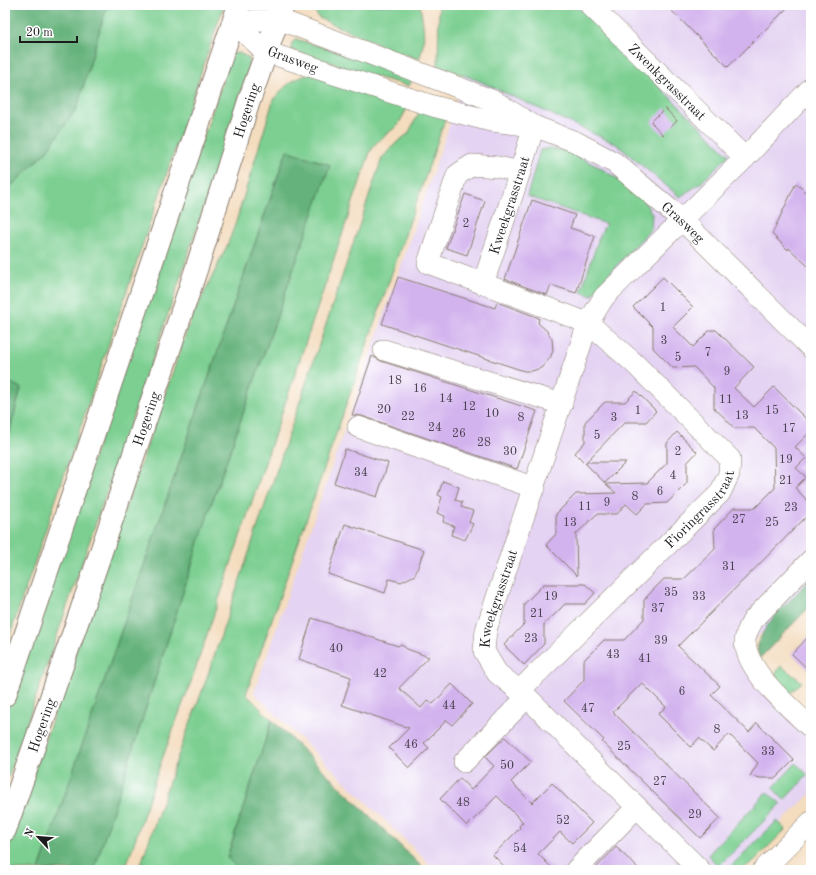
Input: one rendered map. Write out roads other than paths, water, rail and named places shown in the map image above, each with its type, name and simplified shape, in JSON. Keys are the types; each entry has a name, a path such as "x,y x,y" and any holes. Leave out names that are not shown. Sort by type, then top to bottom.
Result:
{"highway":[{"name":"Hogering","path":"5,830 82,610 197,267 280,12"},
{"path":"5,695 236,14"}],"street":[{"name":"Zwenkgrasstraat","path":"590,5 745,158"},
{"name":"Grasweg","path":"236,14 280,12 494,101 534,126 576,142 615,163 681,219 811,348"},
{"name":"Grasweg","path":"236,14 266,52 433,106 492,121 534,126"},
{"path":"681,219 745,158 811,88"},
{"name":"Kweekgrasstraat","path":"483,284 534,126"},
{"path":"520,172 498,167 472,165 457,175 428,263 588,324"},
{"name":"Kweekgrasstraat","path":"681,219 604,297 588,324 535,488 486,630 484,651 497,673 523,694 700,870"},
{"name":"Fioringrasstraat","path":"523,694 720,493 729,474 730,459 634,363 588,324"},
{"path":"384,350 562,404"},
{"path":"358,427 535,488"},
{"path":"811,560 753,620 747,630 745,640 747,650 756,670 767,684 811,728"},
{"path":"464,762 523,694"},
{"path":"576,870 637,807"},
{"path":"763,870 811,822"}]}
